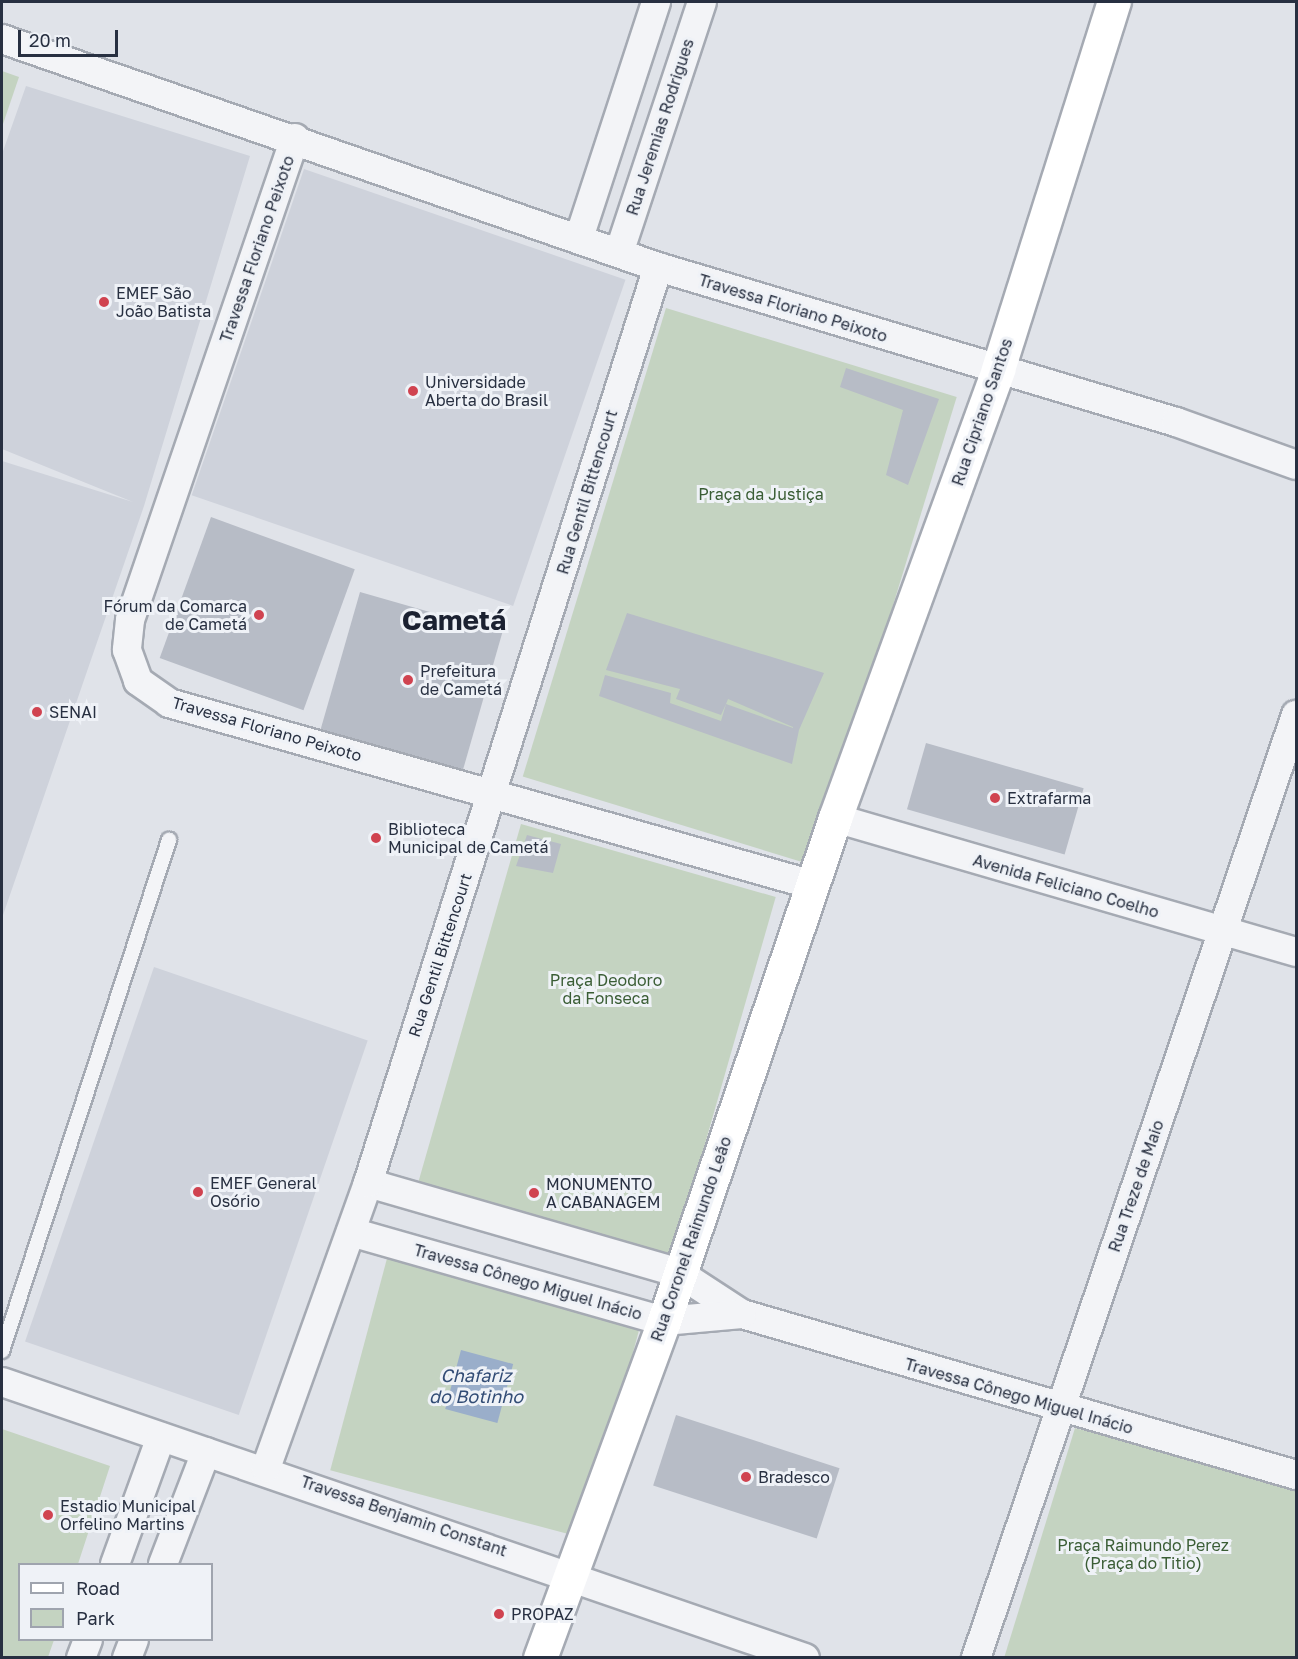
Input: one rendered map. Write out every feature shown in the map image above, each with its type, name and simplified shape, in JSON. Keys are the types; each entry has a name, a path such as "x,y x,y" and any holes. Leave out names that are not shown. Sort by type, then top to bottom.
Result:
{"main road":[{"name":"Rua Cipriano Santos","path":"835,818 998,369 1114,2"},
{"name":"Rua Coronel Raimundo Leão","path":"540,1658 664,1321 835,818"}],"street":[{"path":"579,238 656,2"},
{"name":"Rua Jeremias Rodrigues","path":"619,253 702,2"},
{"name":"Travessa Floriano Peixoto","path":"2,39 294,138 658,267 998,369 1296,465"},
{"name":"Travessa Floriano Peixoto","path":"294,138 130,620 127,650 138,681 169,703 813,885"},
{"name":"Rua Gentil Bittencourt","path":"266,1468 368,1183 658,267"},
{"name":"Rua Treze de Maio","path":"976,1658 1296,715"},
{"name":"Avenida Feliciano Coelho","path":"835,818 1296,952"},
{"name":"Travessa Cônego Miguel Inácio","path":"368,1183 680,1273 742,1314 1061,1410 1296,1475"},
{"name":"Travessa Cônego Miguel Inácio","path":"351,1232 664,1321 742,1314"},
{"name":"Travessa Benjamin Constant","path":"2,1382 206,1452 266,1468 805,1658"},
{"path":"115,1563 161,1437"},
{"path":"163,1563 206,1452"},
{"path":"81,1658 88,1641"},
{"path":"127,1658 134,1641"}],"lane":[{"path":"2,1351 169,840"}],"shaded area":[{"name":"EMEF São João Batista","path":"26,86 250,156 144,506 2,918 2,461 133,502 2,449 2,154"},
{"name":"Universidade Aberta do Brasil","path":"304,169 625,280 513,606 192,495"},
{"name":"EMEF General Osório","path":"154,967 368,1041 239,1415 25,1341"}],"green space":[{"path":"2,71 19,77 2,127"},
{"name":"Praça da Justiça","path":"666,308 957,397 813,865 523,777"},
{"name":"Praça Deodoro da Fonseca","path":"521,824 776,897 672,1258 417,1185"},
{"path":"389,1251 642,1319 583,1538 330,1470"},
{"name":"Praça Raimundo Perez (Praça do Titio)","path":"1075,1428 1296,1485 1296,1657 1004,1658"},
{"name":"Estadio Municipal Orfelino Martins","path":"2,1429 110,1466 78,1563 18,1563 18,1641 54,1641 48,1657 2,1657"}],"water":[{"name":"Chafariz do Botinho","path":"461,1350 513,1364 497,1423 445,1409"}],"building":[{"path":"846,368 939,399 908,485 886,475 903,410 840,387"},
{"name":"Fórum da Comarca de Cametá","path":"211,517 355,569 303,710 160,658"},
{"name":"Prefeitura de Cametá","path":"360,592 502,633 463,770 321,729"},
{"path":"627,613 824,673 799,730 792,764 599,696 605,675 671,693 670,703 721,721 726,704 721,715 676,699 680,689 606,670","holes":["728,699 793,727 793,728 726,704"]},
{"name":"Extrafarma","path":"926,743 1084,788 1065,855 907,809"},
{"path":"527,835 561,844 553,873 516,866"},
{"name":"Bradesco","path":"676,1415 840,1468 817,1539 653,1485"}],"place":[{"name":"EMEF São João Batista","path":"104,302"},
{"name":"Universidade Aberta do Brasil","path":"413,391"},
{"name":"Fórum da Comarca de Cametá","path":"259,615"},
{"name":"Prefeitura de Cametá","path":"408,680"},
{"name":"SENAI","path":"37,712"},
{"name":"Extrafarma","path":"995,798"},
{"name":"Biblioteca Municipal de Cametá","path":"376,838"},
{"name":"EMEF General Osório","path":"198,1192"},
{"name":"MONUMENTO A CABANAGEM","path":"534,1193"},
{"name":"Bradesco","path":"746,1477"},
{"name":"Estadio Municipal Orfelino Martins","path":"48,1515"},
{"name":"PROPAZ","path":"499,1614"}],"district":[{"name":"Cametá","path":"454,620"}]}
